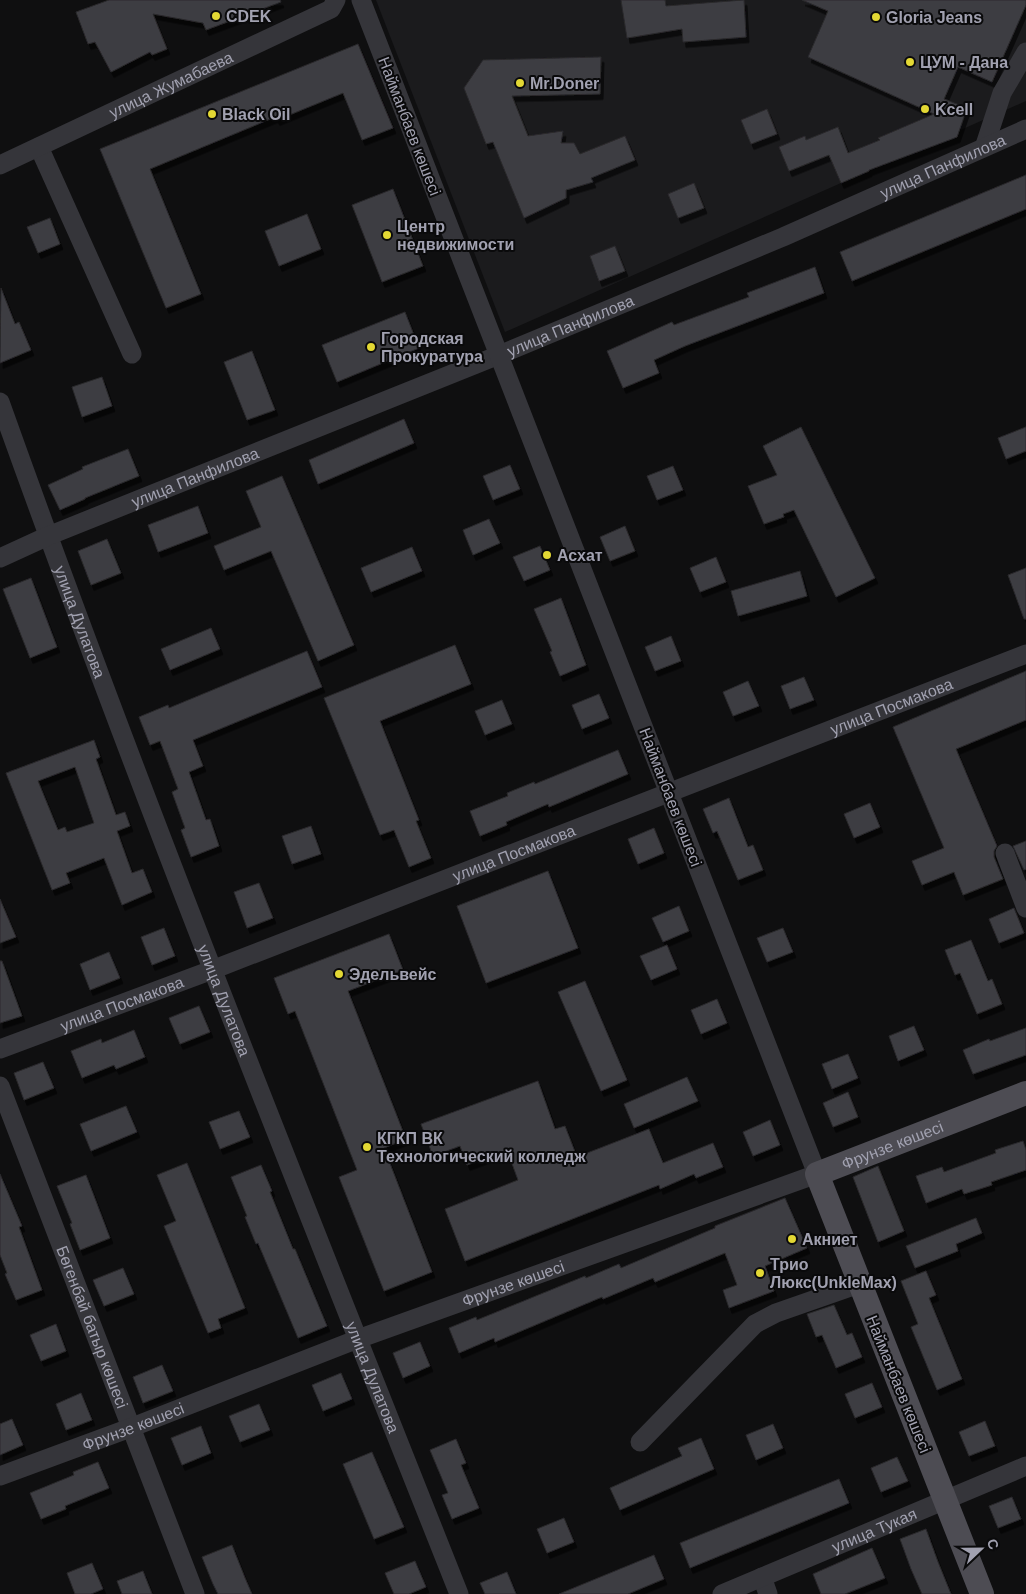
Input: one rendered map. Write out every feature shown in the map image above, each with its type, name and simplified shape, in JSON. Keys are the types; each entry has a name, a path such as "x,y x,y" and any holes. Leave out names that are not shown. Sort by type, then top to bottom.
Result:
{"main road":[{"name":"Фрунзе көшесі","path":"817,1174 1026,1093"},
{"name":"Найманбаев көшесі","path":"817,1174 982,1594"}],"street":[{"name":"улица Жумабаева","path":"0,165 331,9 336,0"},
{"name":"Найманбаев көшесі","path":"362,0 817,1174"},
{"path":"985,145 1002,93 1026,52"},
{"name":"улица Панфилова","path":"0,558 48,536 498,355 783,237 985,145 1026,129"},
{"path":"39,146 132,354"},
{"name":"улица Дулатова","path":"0,402 48,536 212,970 459,1594"},
{"name":"улица Посмакова","path":"0,1049 212,970 1026,654"},
{"path":"1005,852 1026,908"},
{"name":"Бөгенбай батыр көшесі","path":"0,1086 195,1594"},
{"name":"Фрунзе көшесі","path":"0,1476 130,1428 358,1339 817,1174"},
{"path":"640,1442 755,1324 776,1313 859,1284"},
{"name":"улица Тукая","path":"722,1594 765,1586 945,1500 1026,1466"}],"shaded area":[{"path":"376,0 1026,0 1026,101 505,332"}],"building":[{"path":"109,0 280,0 281,2 206,30 203,23 153,14 167,49 152,55 150,52 111,72 95,42 88,44 76,12"},
{"path":"621,0 665,0 666,6 744,0 746,37 683,42 682,29 627,38"},
{"name":"ЦУМ - Дана","path":"802,0 1026,0 1026,5 992,82 958,67 944,99 967,108 957,137 869,170 841,183 829,155 789,171 779,147 805,136 806,140 838,127 848,153 934,114 808,57 828,11"},
{"path":"358,44 393,128 362,140 343,93 277,120 275,117 150,169 201,294 166,308 100,149"},
{"path":"601,57 600,94 512,96 528,136 563,131 561,143 574,143 580,154 625,136 635,160 591,178 593,182 566,190 566,198 524,218 493,142 486,144 464,88 483,60"},
{"path":"767,109 777,134 751,144 741,120"},
{"path":"1026,175 1026,209 852,281 840,252"},
{"path":"694,183 704,208 678,218 668,194"},
{"name":"Центр недвижимости","path":"393,189 423,266 382,282 352,205"},
{"path":"307,214 321,249 279,266 265,231"},
{"path":"50,218 60,244 38,253 27,227"},
{"path":"615,246 625,271 599,281 590,256"},
{"path":"815,267 824,293 685,346 654,360 659,373 623,388 607,351 672,322 674,325 749,297 747,293"},
{"path":"1,288 15,324 19,322 31,350 0,363"},
{"name":"Городская Прокуратура","path":"405,312 419,348 337,382 322,345"},
{"path":"252,351 275,410 247,420 224,362"},
{"path":"102,377 112,406 82,417 72,387"},
{"path":"404,419 414,443 318,484 309,460"},
{"path":"801,427 875,578 836,597 794,510 783,514 784,517 764,524 748,486 777,475 763,446"},
{"path":"1026,427 1026,451 1006,459 998,438"},
{"path":"128,449 139,476 60,510 48,485 83,469 82,467"},
{"path":"510,465 520,489 493,500 483,476"},
{"path":"673,466 683,490 657,500 647,476"},
{"path":"282,476 354,645 318,661 271,551 224,570 214,546 261,527 246,491"},
{"path":"198,506 208,533 158,552 148,525"},
{"path":"489,519 500,543 473,555 463,530"},
{"path":"625,526 635,551 610,561 600,537"},
{"path":"107,539 121,573 91,585 78,551"},
{"path":"540,546 550,570 524,581 513,557"},
{"path":"412,547 422,571 371,592 361,568"},
{"path":"716,557 726,582 700,592 690,568"},
{"path":"1026,568 1026,619 1024,619 1008,575"},
{"path":"800,571 807,596 738,616 731,591"},
{"path":"31,578 57,647 30,658 3,589"},
{"path":"561,598 586,665 560,676 550,652 552,651 534,609"},
{"path":"211,628 220,649 170,670 161,649"},
{"path":"671,636 681,661 655,671 645,647"},
{"path":"455,645 471,684 380,721 419,820 416,821 431,858 409,867 394,830 380,835 324,698"},
{"path":"307,651 322,687 193,740 203,766 189,772 206,820 210,819 219,846 191,857 181,830 185,828 172,792 178,789 160,741 150,745 139,717 168,705 169,708"},
{"path":"1026,671 1026,720 956,749 997,846 994,851 994,857 1003,879 963,895 954,872 922,885 912,861 944,848 893,727"},
{"path":"804,677 814,700 790,709 781,686"},
{"path":"748,681 759,706 733,716 723,692"},
{"path":"599,694 609,718 582,729 572,705"},
{"path":"502,700 512,724 485,735 475,711"},
{"path":"94,740 100,757 96,759 116,815 125,812 130,826 117,831 132,873 143,869 152,892 122,905 104,858 66,873 70,883 52,890 6,773","holes":["75,767 94,823 67,832 65,827 58,830 38,781"]},
{"path":"618,750 628,774 549,807 548,804 506,822 507,825 480,836 470,811 508,796 507,793 534,782 535,784"},
{"path":"729,798 748,847 753,845 763,870 738,880 717,831 713,833 703,809"},
{"path":"870,803 880,827 854,838 844,814"},
{"path":"311,826 321,854 292,864 282,836"},
{"path":"654,828 664,853 638,864 628,839"},
{"path":"1026,841 1026,869 1024,870 1013,846"},
{"path":"548,871 578,948 486,983 457,906"},
{"path":"259,883 273,918 247,928 234,892"},
{"path":"0,899 16,937 0,943"},
{"path":"679,906 689,931 663,942 652,918"},
{"path":"1014,908 1024,933 999,943 989,919"},
{"path":"164,928 175,956 152,965 141,937"},
{"path":"783,928 793,952 767,962 757,938"},
{"name":"КГКП ВК Технологический колледж","path":"389,934 403,970 348,991 406,1139 384,1148 432,1272 384,1291 339,1177 357,1170 295,1011 288,1014 274,978"},
{"path":"971,940 988,981 992,979 1002,1004 977,1014 960,973 955,975 945,950"},
{"path":"667,945 677,969 651,980 640,956"},
{"path":"109,952 120,978 90,990 80,964"},
{"path":"0,961 2,961 22,1016 0,1023"},
{"path":"585,981 627,1080 601,1091 558,992"},
{"path":"717,999 727,1023 701,1034 691,1010"},
{"path":"199,1006 210,1032 180,1044 169,1018"},
{"path":"914,1026 924,1050 898,1061 889,1036"},
{"path":"1026,1028 1026,1055 973,1074 963,1050 989,1039 990,1041"},
{"path":"134,1030 145,1057 116,1069 114,1065 82,1078 71,1051 101,1039 102,1043"},
{"path":"848,1054 858,1078 832,1089 822,1064"},
{"path":"43,1062 54,1088 24,1100 14,1073"},
{"path":"687,1077 698,1101 634,1128 624,1104"},
{"path":"538,1081 555,1129 565,1126 577,1157 649,1129 663,1163 713,1143 723,1167 696,1178 694,1174 660,1189 659,1185 465,1261 445,1209 518,1180 507,1150 467,1165 460,1146 433,1156 421,1124"},
{"path":"848,1092 858,1117 833,1127 823,1103"},
{"path":"126,1106 137,1132 91,1151 80,1124"},
{"path":"239,1111 250,1137 220,1149 209,1122"},
{"path":"770,1120 780,1145 753,1156 743,1132"},
{"path":"1023,1141 1026,1150 1026,1170 991,1182 992,1185 964,1194 962,1189 926,1203 916,1176 942,1167 944,1172 996,1153 995,1150"},
{"path":"187,1163 245,1308 218,1319 221,1328 208,1333 164,1226 176,1221 157,1175"},
{"path":"261,1165 293,1249 295,1249 327,1326 298,1338 258,1243 256,1244 231,1177"},
{"path":"878,1166 904,1231 878,1242 853,1177"},
{"path":"0,1174 22,1226 19,1227 42,1290 16,1300 5,1274 7,1273 0,1255"},
{"path":"86,1175 110,1238 80,1250 70,1224 72,1223 57,1186"},
{"path":"785,1198 807,1248 765,1266 774,1291 729,1308 723,1290 737,1285 725,1253 655,1282 653,1278 603,1299 602,1297 495,1342 494,1338 459,1353 449,1328 476,1317 477,1320 619,1264 621,1268 715,1228 715,1226"},
{"path":"976,1218 982,1233 956,1244 958,1251 915,1268 906,1246"},
{"path":"123,1268 134,1294 104,1306 93,1280"},
{"path":"926,1271 936,1295 929,1298 962,1379 937,1390 911,1327 918,1324 901,1281"},
{"path":"834,1305 847,1335 852,1333 862,1357 836,1368 822,1335 816,1337 807,1314"},
{"path":"56,1324 66,1351 41,1361 30,1335"},
{"path":"420,1342 430,1366 403,1378 393,1353"},
{"path":"162,1365 173,1391 143,1403 133,1377"},
{"path":"341,1373 352,1399 323,1411 312,1385"},
{"path":"872,1383 882,1407 855,1418 845,1394"},
{"path":"81,1393 92,1420 66,1430 56,1404"},
{"path":"259,1404 270,1430 240,1442 229,1416"},
{"path":"12,1419 23,1445 0,1455 0,1424"},
{"path":"985,1421 995,1446 969,1456 959,1432"},
{"path":"773,1424 783,1448 756,1460 746,1435"},
{"path":"201,1426 211,1453 182,1465 171,1438"},
{"path":"701,1438 714,1469 620,1510 610,1488 682,1456 678,1448"},
{"path":"456,1439 466,1463 461,1465 479,1508 452,1519 442,1495 448,1493 430,1450"},
{"path":"372,1452 404,1527 374,1539 343,1464"},
{"path":"897,1457 908,1481 881,1492 871,1468"},
{"path":"98,1462 109,1488 65,1506 66,1509 41,1519 30,1493 74,1475 73,1472"},
{"path":"839,1479 849,1503 690,1568 680,1543"},
{"path":"1012,1497 1021,1519 998,1528 989,1506"},
{"path":"564,1518 574,1542 547,1553 537,1529"},
{"path":"926,1529 951,1594 922,1594 911,1569 900,1539"},
{"path":"232,1545 252,1594 218,1594 213,1584 202,1557"},
{"path":"872,1548 885,1578 845,1594 821,1594 813,1574"},
{"path":"654,1555 664,1579 628,1594 559,1594"},
{"path":"415,1561 426,1587 409,1594 394,1594 385,1573"},
{"path":"92,1563 103,1589 91,1594 75,1594 67,1573"},
{"path":"143,1571 152,1594 122,1594 117,1581"},
{"path":"507,1572 516,1594 485,1594 480,1583"}],"place":[{"name":"CDEK","path":"216,16"},
{"name":"Gloria Jeans","path":"876,17"},
{"name":"ЦУМ - Дана","path":"910,62"},
{"name":"Mr.Doner","path":"520,83"},
{"name":"Kcell","path":"925,109"},
{"name":"Black Oil","path":"212,114"},
{"name":"Центр недвижимости","path":"387,235"},
{"name":"Городская Прокуратура","path":"371,347"},
{"name":"Асхат","path":"547,555"},
{"name":"Эдельвейс","path":"339,974"},
{"name":"КГКП ВК Технологический колледж","path":"367,1147"},
{"name":"Акниет","path":"792,1239"},
{"name":"Трио Люкс(UnkleMax)","path":"760,1273"}]}
